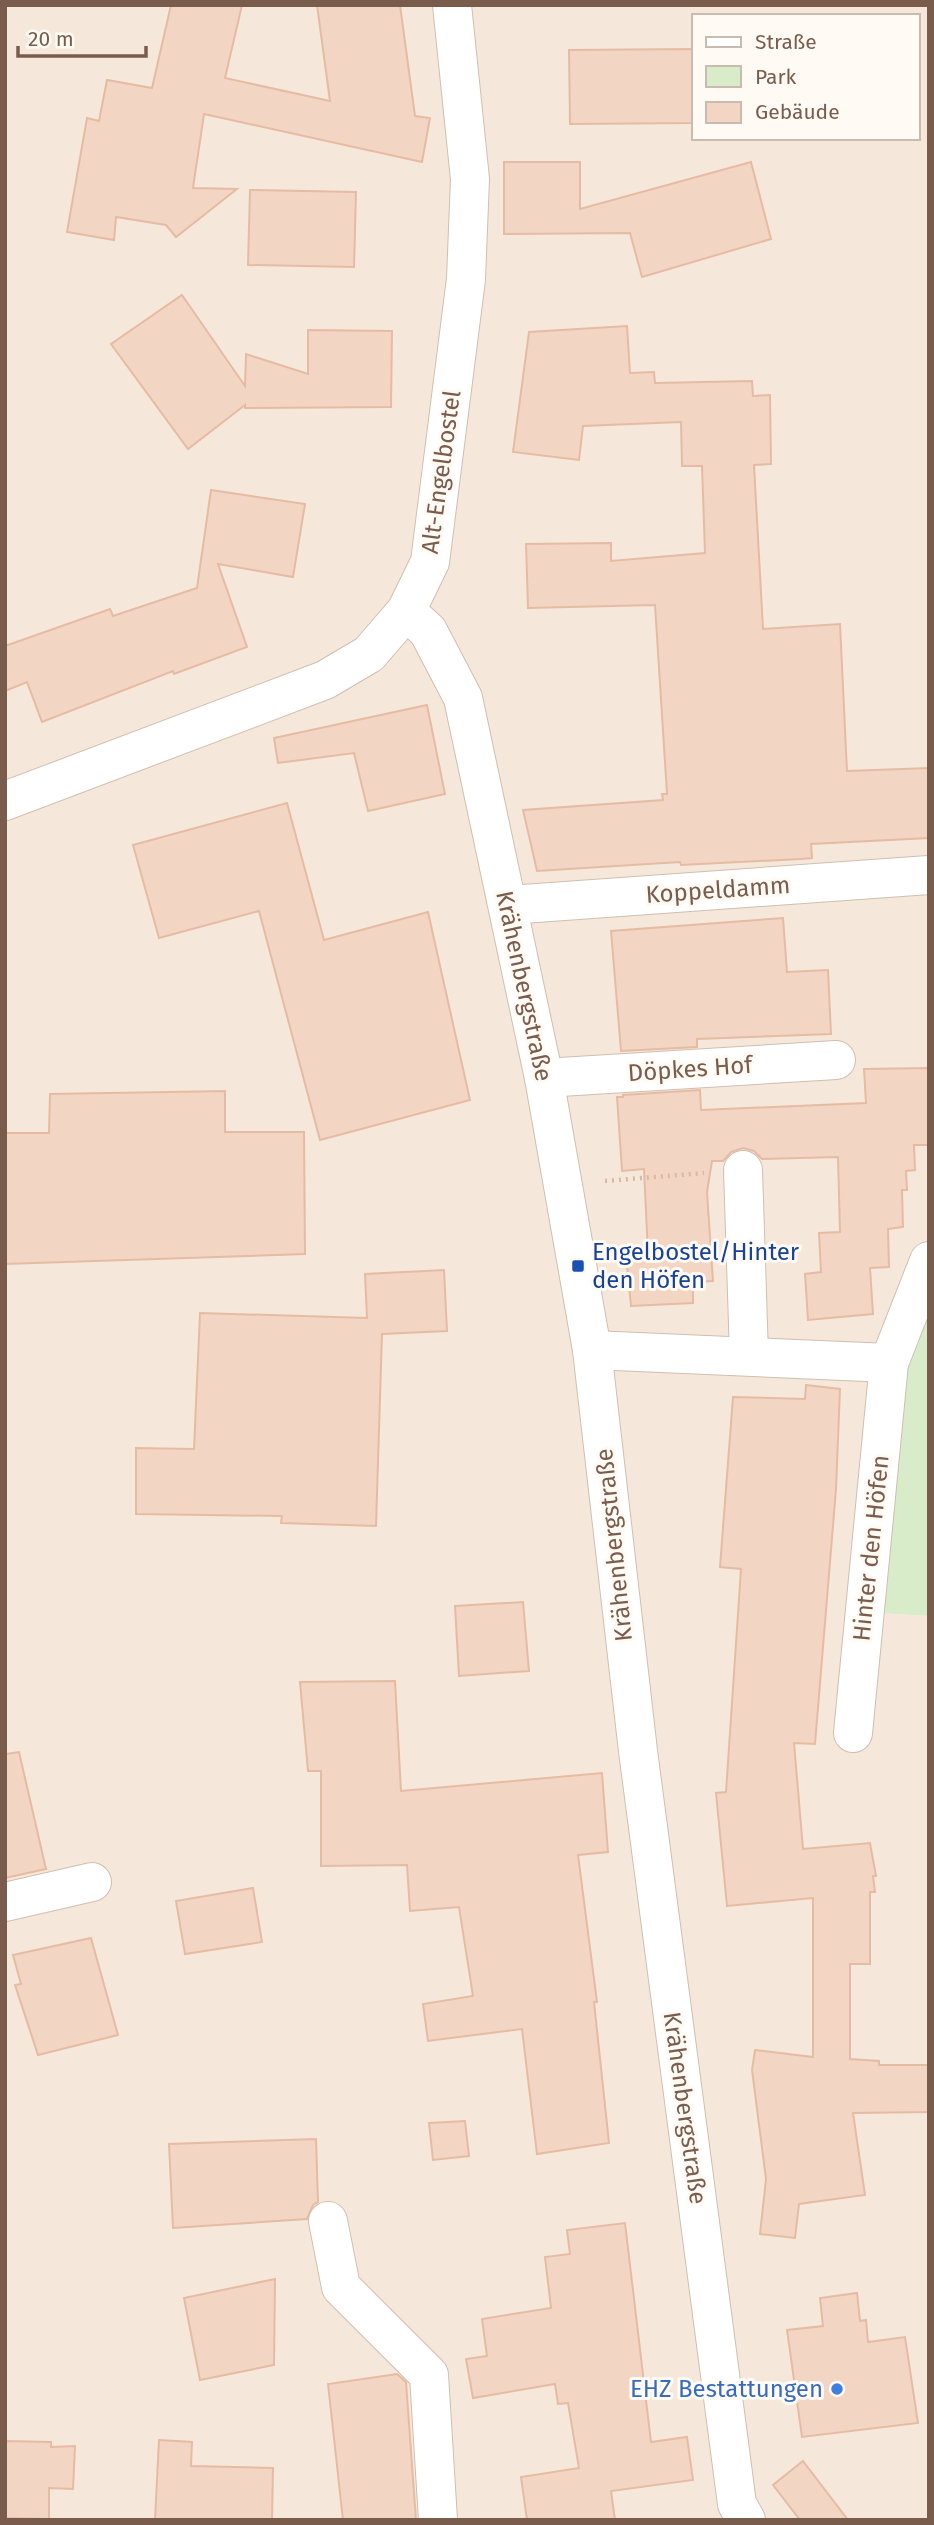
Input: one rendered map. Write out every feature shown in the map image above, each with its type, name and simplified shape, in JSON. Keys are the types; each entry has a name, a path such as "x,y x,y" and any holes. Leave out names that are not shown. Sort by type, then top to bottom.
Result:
{"street":[{"name":"Alt-Engelbostel","path":"5,801 325,680 369,654 406,611 430,562 466,279 470,179 452,5"},
{"name":"Krähenbergstraße","path":"406,611 428,631 463,698 544,1079 592,1350 638,1751 738,2515"},
{"name":"Koppeldamm","path":"508,905 929,875"},
{"name":"Döpkes Hof","path":"544,1079 836,1060"},
{"path":"743,1170 749,1355"},
{"name":"Hinter den Höfen","path":"853,1732 889,1363 929,1261"},
{"path":"592,1350 889,1363"},
{"path":"5,1902 92,1882"},
{"path":"328,2221 341,2287 429,2375 438,2520"}],"path":[{"path":"562,1184 743,1170"}],"shaded area":[{"path":"5,5 929,5 929,1304 878,1613 929,1616 929,2520 5,2520"}],"green space":[{"path":"929,1304 929,1616 878,1613 907,1362"}],"building":[{"path":"171,5 242,5 225,78 330,101 317,5 400,5 415,116 430,118 422,162 204,114 193,188 237,189 176,237 166,225 116,217 114,240 67,232 87,118 99,121 107,80 152,88"},
{"path":"692,49 692,123 570,124 569,50"},
{"path":"504,162 580,162 580,209 751,162 771,239 642,277 630,233 504,234"},
{"path":"250,190 356,192 354,267 248,265"},
{"path":"182,295 245,386 246,354 308,374 308,330 392,331 391,407 245,408 245,405 188,449 111,344"},
{"path":"627,326 630,373 654,372 655,383 752,381 753,396 770,395 771,464 754,465 763,629 840,624 847,771 929,768 929,838 811,844 812,858 801,859 681,865 680,862 537,871 523,810 663,800 662,794 667,794 655,605 528,608 526,544 611,543 611,561 705,553 702,466 682,466 681,422 583,426 579,460 513,452 529,332"},
{"path":"211,490 305,504 293,577 218,564 247,647 174,674 173,671 42,722 27,682 5,691 5,646 110,609 113,616 197,588"},
{"path":"427,705 445,794 368,811 354,753 278,763 274,738"},
{"path":"287,803 324,940 428,912 470,1100 320,1140 259,911 159,938 133,845"},
{"path":"783,918 787,972 828,970 831,1034 697,1039 697,1047 621,1051 611,931"},
{"path":"929,1068 929,1145 914,1145 915,1170 906,1171 907,1190 902,1190 903,1227 888,1229 889,1267 870,1268 873,1314 808,1320 805,1274 821,1272 819,1233 840,1232 838,1157 762,1159 754,1151 743,1148 731,1152 723,1161 712,1161 707,1192 713,1281 693,1282 693,1303 631,1306 626,1254 648,1254 644,1169 622,1171 617,1097 700,1090 701,1110 866,1103 864,1069"},
{"path":"225,1091 225,1132 304,1132 305,1254 5,1264 5,1133 49,1133 50,1094"},
{"path":"444,1270 447,1331 382,1334 376,1526 281,1523 282,1516 136,1514 136,1448 194,1449 200,1313 367,1318 365,1274"},
{"path":"806,1385 840,1389 836,1489 815,1744 794,1743 803,1849 870,1843 876,1876 873,1876 875,1892 870,1892 870,1964 850,1964 850,2059 879,2061 879,2065 929,2065 929,2112 853,2113 865,2195 799,2204 795,2238 760,2234 766,2179 752,2070 755,2050 813,2057 813,1898 727,1906 716,1793 726,1792 741,1569 720,1567 733,1397 805,1399"},
{"path":"523,1602 529,1671 459,1676 455,1606"},
{"path":"395,1681 401,1791 602,1773 608,1852 578,1855 597,2002 594,2002 609,2143 537,2154 522,2029 428,2041 423,2004 473,1996 459,1907 410,1911 407,1865 321,1866 321,1771 308,1771 300,1682"},
{"path":"19,1752 46,1869 5,1878 5,1754"},
{"path":"253,1888 262,1942 185,1954 176,1901"},
{"path":"91,1938 118,2035 38,2055 15,1985 21,1984 13,1955"},
{"path":"465,2121 469,2156 433,2160 429,2123"},
{"path":"316,2139 318,2202 313,2205 307,2219 173,2228 169,2144"},
{"path":"625,2223 651,2442 687,2437 693,2480 611,2491 615,2520 527,2520 521,2477 579,2468 568,2403 558,2404 555,2384 473,2398 466,2359 487,2356 482,2319 551,2308 545,2257 570,2254 567,2230"},
{"path":"275,2279 274,2365 200,2380 184,2298"},
{"path":"857,2293 860,2321 866,2320 868,2342 905,2337 918,2423 802,2437 787,2330 823,2326 820,2298"},
{"path":"397,2374 406,2382 416,2520 343,2520 328,2384"},
{"path":"159,2440 192,2442 191,2466 273,2468 272,2520 155,2520"},
{"path":"5,2441 51,2442 51,2447 75,2446 73,2489 49,2488 49,2519 5,2518"},
{"path":"803,2461 848,2520 800,2520 773,2485"}],"place":[{"name":"Engelbostel/Hinter den Höfen","path":"578,1266"},
{"name":"EHZ Bestattungen","path":"837,2389"}]}
